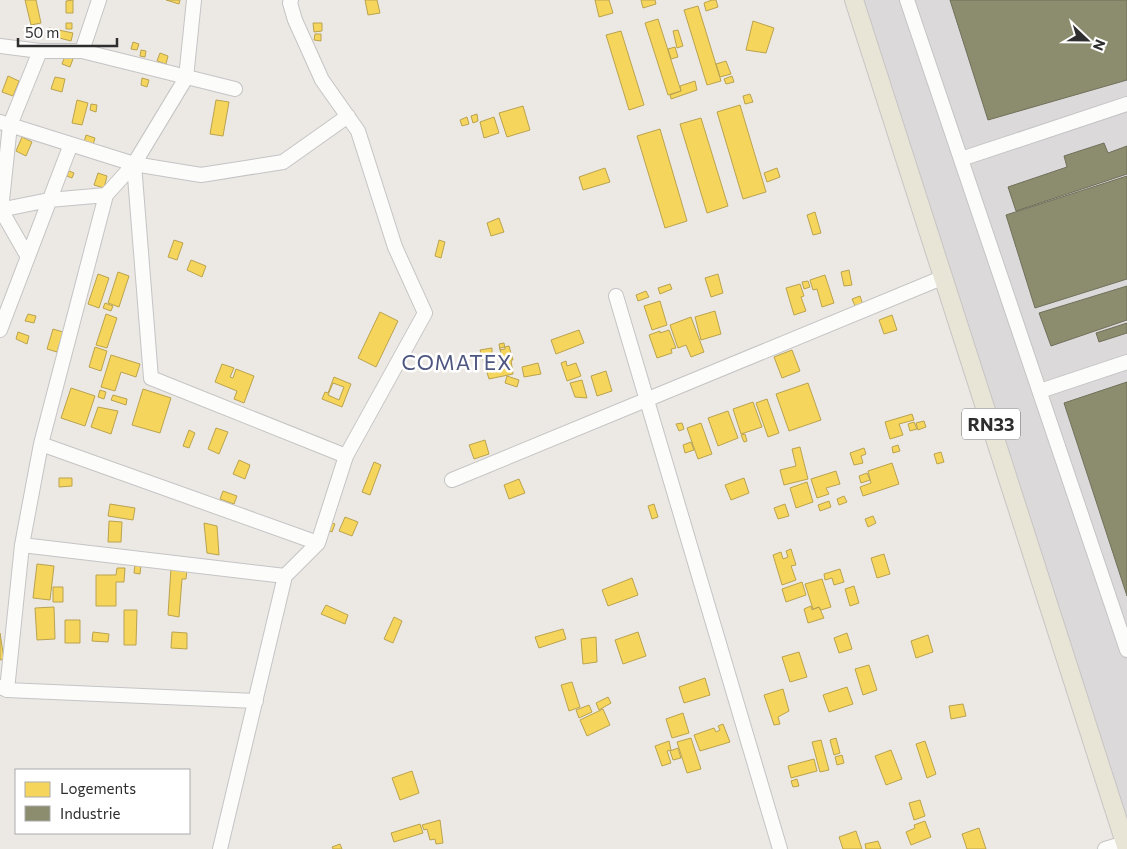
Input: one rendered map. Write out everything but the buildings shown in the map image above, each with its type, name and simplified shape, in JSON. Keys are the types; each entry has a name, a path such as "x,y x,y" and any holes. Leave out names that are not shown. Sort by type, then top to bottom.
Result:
{"main road":[{"name":"RN33","path":"854,0 1126,846"}],"street":[{"path":"82,51 99,0"},
{"path":"194,0 186,78 134,164 106,195 41,444 22,546 3,689 256,701"},
{"path":"908,0 1127,650"},
{"path":"220,849 285,576 318,544 346,456 425,313 395,247 358,131 322,80 287,1"},
{"path":"0,46 40,51 82,51 234,89"},
{"path":"28,257 0,210 5,123 40,51"},
{"path":"961,159 1127,104"},
{"path":"5,123 134,164 201,175 283,162 348,116"},
{"path":"0,330 71,144"},
{"path":"134,164 151,378 346,456"},
{"path":"0,210 49,200 106,195"},
{"path":"452,480 944,276"},
{"path":"616,296 780,849"},
{"path":"1040,391 1127,362"},
{"path":"41,444 318,544"},
{"path":"22,546 285,576"},
{"path":"1105,849 1126,846"}],"shaded area":[{"path":"862,0 1127,0 1127,823"}],"district":[{"name":"COMATEX","path":"457,361"}]}
